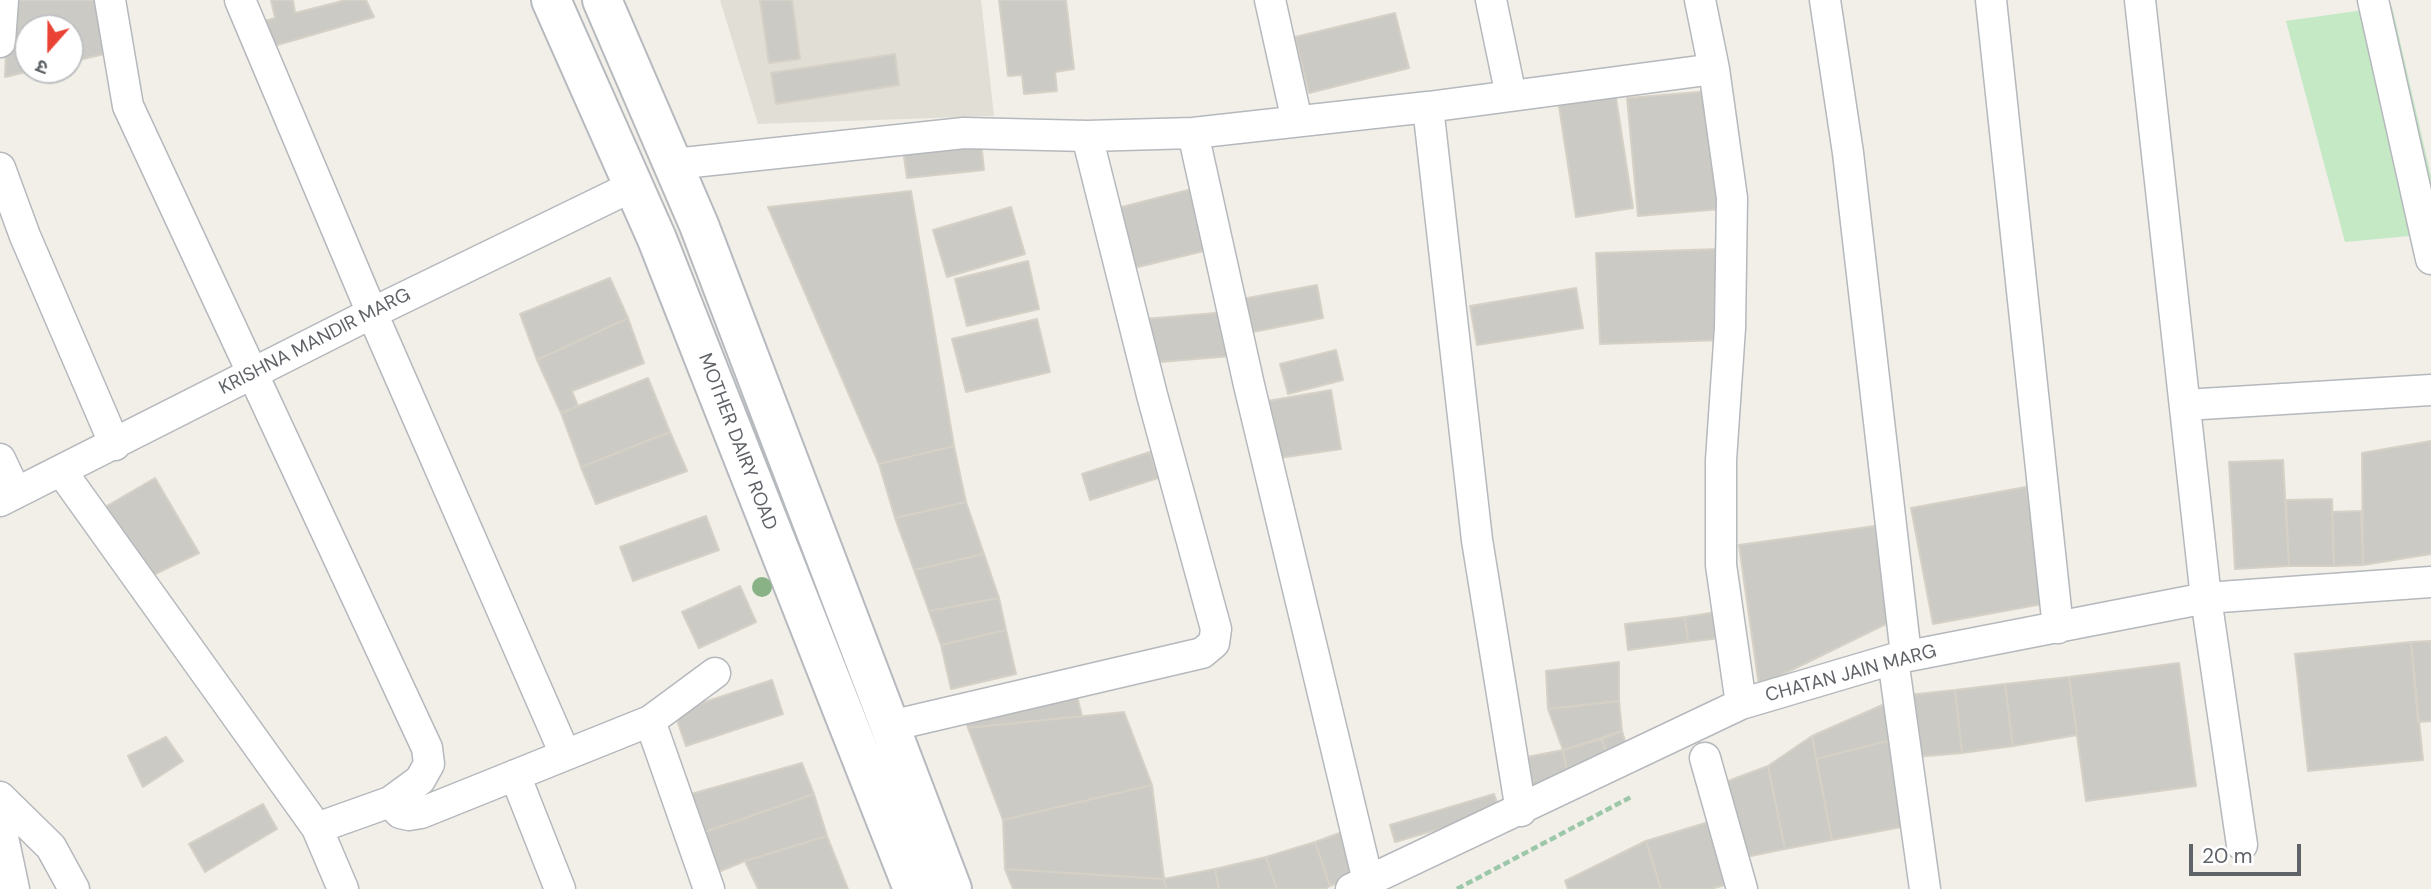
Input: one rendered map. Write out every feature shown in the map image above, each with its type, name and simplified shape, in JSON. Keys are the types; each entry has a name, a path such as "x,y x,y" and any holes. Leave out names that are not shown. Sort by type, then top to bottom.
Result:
{"main road":[{"name":"MOTHER DAIRY ROAD","path":"549,1 631,187 657,239 913,889"},
{"path":"604,1 674,164 952,889"}],"street":[{"path":"0,42 3,0"},
{"path":"110,0 128,106 427,748 429,764 420,780 390,802 317,828"},
{"path":"240,0 372,313 565,754"},
{"path":"1270,0 1297,121"},
{"path":"1491,0 1511,96"},
{"path":"1700,0 1714,69 1731,198 1730,328 1721,460 1721,565 1741,704"},
{"path":"1825,0 1848,153 1925,889"},
{"path":"1991,0 2059,628"},
{"path":"2140,0 2206,598 2242,845"},
{"path":"2373,0 2431,259"},
{"path":"674,164 964,133 1087,136 1193,133 1428,107 1714,69"},
{"path":"1428,107 1477,540 1521,811"},
{"path":"1193,133 1359,885"},
{"path":"890,726 1202,653 1214,643 1216,629 1152,395 1087,136"},
{"path":"1,172 25,236 115,445"},
{"name":"KRISHNA MANDIR MARG","path":"8,497 372,313 631,187"},
{"path":"2185,405 2431,390"},
{"path":"0,460 8,497"},
{"path":"61,472 317,828 343,889"},
{"name":"CHATAN JAIN MARG","path":"1359,885 1521,811 1741,704 1899,657 2206,598 2431,582"},
{"path":"390,802 400,813 410,816 421,813 650,721 715,673"},
{"path":"650,721 709,889"},
{"path":"1705,758 1742,889"},
{"path":"515,775 560,889"},
{"path":"0,797 51,847 74,889"},
{"path":"0,823 14,889"}],"shaded area":[{"path":"720,0 981,0 994,116 758,124"}],"green space":[{"path":"2392,6 2431,176 2431,234 2345,242 2286,21"}],"building":[{"path":"8,0 105,0 113,52 84,59 84,14 14,14 14,75 5,77"},
{"path":"271,0 293,0 295,13 346,0 366,0 374,17 267,48 257,23 275,18"},
{"path":"760,0 792,0 800,59 769,63"},
{"path":"999,0 1066,0 1074,69 1055,72 1057,91 1024,94 1022,75 1008,76"},
{"path":"1395,13 1409,68 1309,93 1295,37"},
{"path":"895,54 899,85 776,104 771,73"},
{"path":"1615,91 1633,208 1576,217 1558,100"},
{"path":"1711,91 1721,209 1638,216 1627,98"},
{"path":"981,142 984,170 907,178 903,150"},
{"path":"1196,188 1212,249 1134,268 1118,208"},
{"path":"911,191 954,446 879,464 768,207"},
{"path":"1011,207 1025,254 947,277 933,230"},
{"path":"1721,249 1724,340 1600,344 1596,253"},
{"path":"1028,261 1039,309 967,326 955,279"},
{"path":"610,278 628,318 537,360 520,314"},
{"path":"1317,285 1323,318 1248,333 1242,299"},
{"path":"1576,288 1583,328 1477,345 1470,306"},
{"path":"1228,312 1232,356 1148,363 1144,319"},
{"path":"628,318 644,363 572,391 578,406 561,413 537,360"},
{"path":"1037,319 1050,372 966,392 952,339"},
{"path":"1336,350 1343,380 1288,394 1280,364"},
{"path":"648,378 670,432 581,467 561,413"},
{"path":"1331,390 1341,449 1272,459 1262,402"},
{"path":"670,432 687,471 596,504 581,467"},
{"path":"2431,441 2431,554 2363,565 2362,453"},
{"path":"954,446 966,502 895,518 879,464"},
{"path":"1150,452 1158,478 1090,500 1082,474"},
{"path":"2283,460 2289,566 2235,569 2229,462"},
{"path":"155,478 199,553 153,575 100,510"},
{"path":"2026,487 2048,603 1933,624 1911,508"},
{"path":"2332,499 2334,566 2289,566 2286,500"},
{"path":"966,502 984,554 914,570 895,518"},
{"path":"2361,511 2363,565 2334,566 2332,512"},
{"path":"706,516 719,550 633,581 620,547"},
{"path":"1875,526 1888,623 1759,686 1739,545"},
{"path":"984,554 999,598 929,611 914,570"},
{"path":"740,586 756,622 699,648 682,612"},
{"path":"999,598 1006,630 941,645 929,611"},
{"path":"1717,612 1721,638 1688,642 1685,617"},
{"path":"1685,617 1688,642 1628,650 1625,624"},
{"path":"1006,630 1016,674 951,689 941,645"},
{"path":"2431,641 2431,721 2418,722 2411,642"},
{"path":"2411,642 2423,760 2308,771 2295,654"},
{"path":"1619,662 1619,701 1548,709 1546,671"},
{"path":"2179,663 2196,786 2086,801 2069,677"},
{"path":"2069,677 2077,735 2013,746 2005,684"},
{"path":"772,680 783,714 686,746 674,712"},
{"path":"2005,684 2013,746 1962,753 1955,690"},
{"path":"1075,688 1082,716 968,728 964,716"},
{"path":"1955,690 1962,753 1915,757 1908,695"},
{"path":"1619,701 1622,731 1563,750 1548,709"},
{"path":"1887,703 1891,740 1816,759 1812,736"},
{"path":"1124,712 1152,785 1003,820 968,728"},
{"path":"1622,731 1628,751 1609,762 1602,739"},
{"path":"1812,736 1832,840 1785,849 1768,766"},
{"path":"166,737 183,761 143,787 128,756"},
{"path":"1602,739 1609,762 1569,781 1563,750"},
{"path":"1891,740 1907,826 1832,840 1816,759"},
{"path":"1563,750 1569,781 1533,789 1527,757"},
{"path":"802,763 814,794 699,834 691,794"},
{"path":"1768,766 1785,849 1746,857 1728,781"},
{"path":"1152,785 1164,879 1005,869 1003,820"},
{"path":"814,794 827,836 745,861 711,875 699,834"},
{"path":"1494,794 1500,811 1395,842 1390,825"},
{"path":"263,804 277,829 205,872 189,844"},
{"path":"1712,821 1732,883 1711,889 1661,889 1646,841"},
{"path":"1348,830 1359,874 1330,886 1315,842"},
{"path":"827,836 848,889 758,889 745,861"},
{"path":"1646,841 1661,889 1568,889 1565,881"},
{"path":"1315,842 1330,886 1325,889 1277,889 1266,857"},
{"path":"1266,857 1277,889 1219,889 1215,869"},
{"path":"1005,869 1164,879 1166,889 1013,889"},
{"path":"1215,869 1219,889 1166,889 1164,879"}]}
